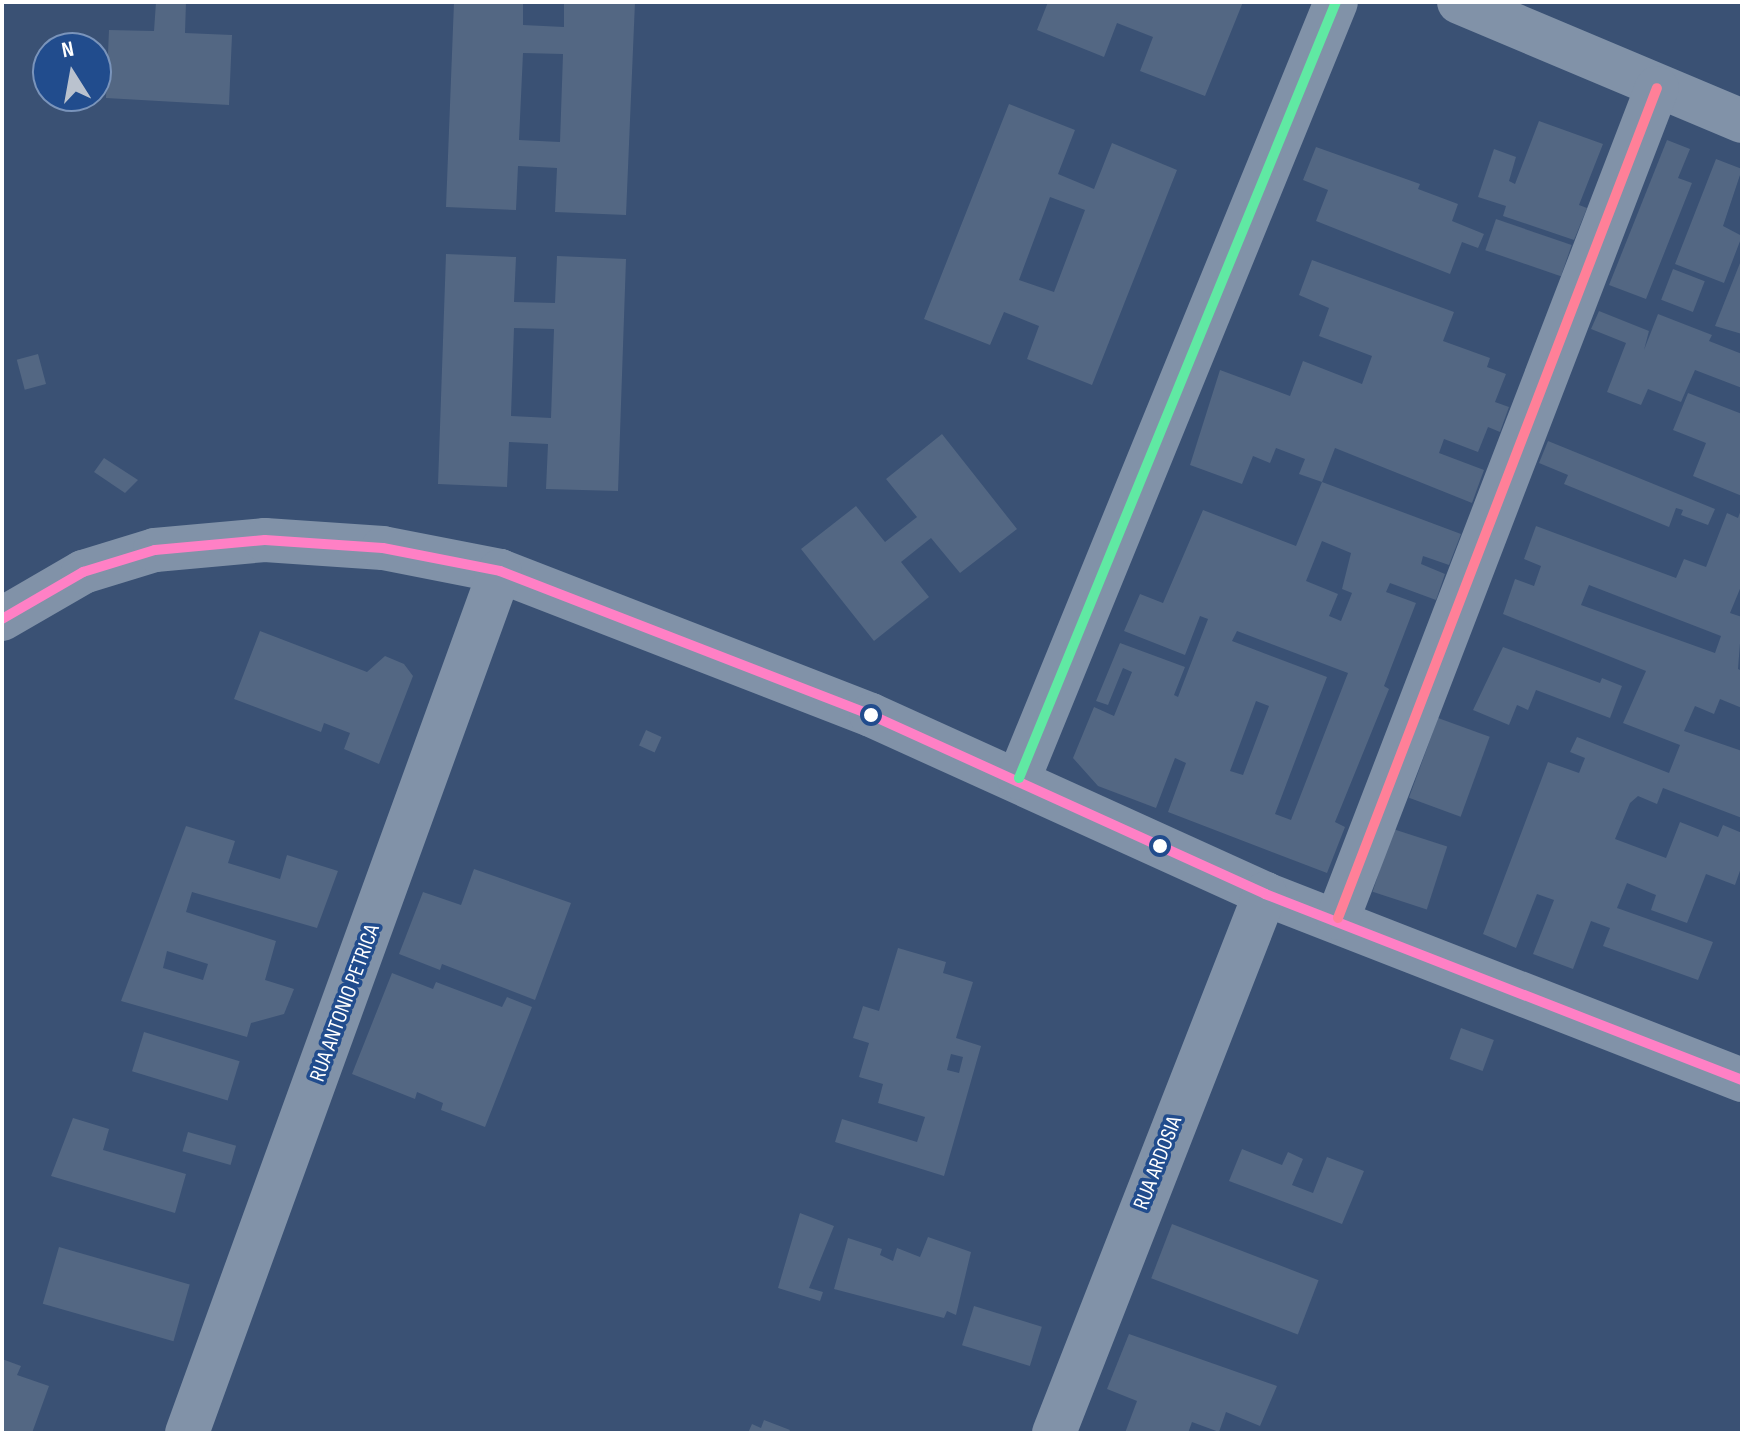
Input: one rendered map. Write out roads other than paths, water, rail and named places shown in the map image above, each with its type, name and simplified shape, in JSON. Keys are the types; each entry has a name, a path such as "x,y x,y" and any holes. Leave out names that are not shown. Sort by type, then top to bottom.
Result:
{"street":[{"path":"1019,778 1336,2"},
{"path":"1459,2 1657,88 1742,121"},
{"path":"1338,918 1657,88"},
{"path":"2,619 83,572 155,550 265,540 383,548 500,571 742,662 1019,778 1265,894 1338,918 1742,1080"},
{"name":"RUA ANTONIO PETRICA","path":"187,1433 500,571"},
{"name":"RUA ARDOSIA","path":"1054,1433 1265,894"}]}
